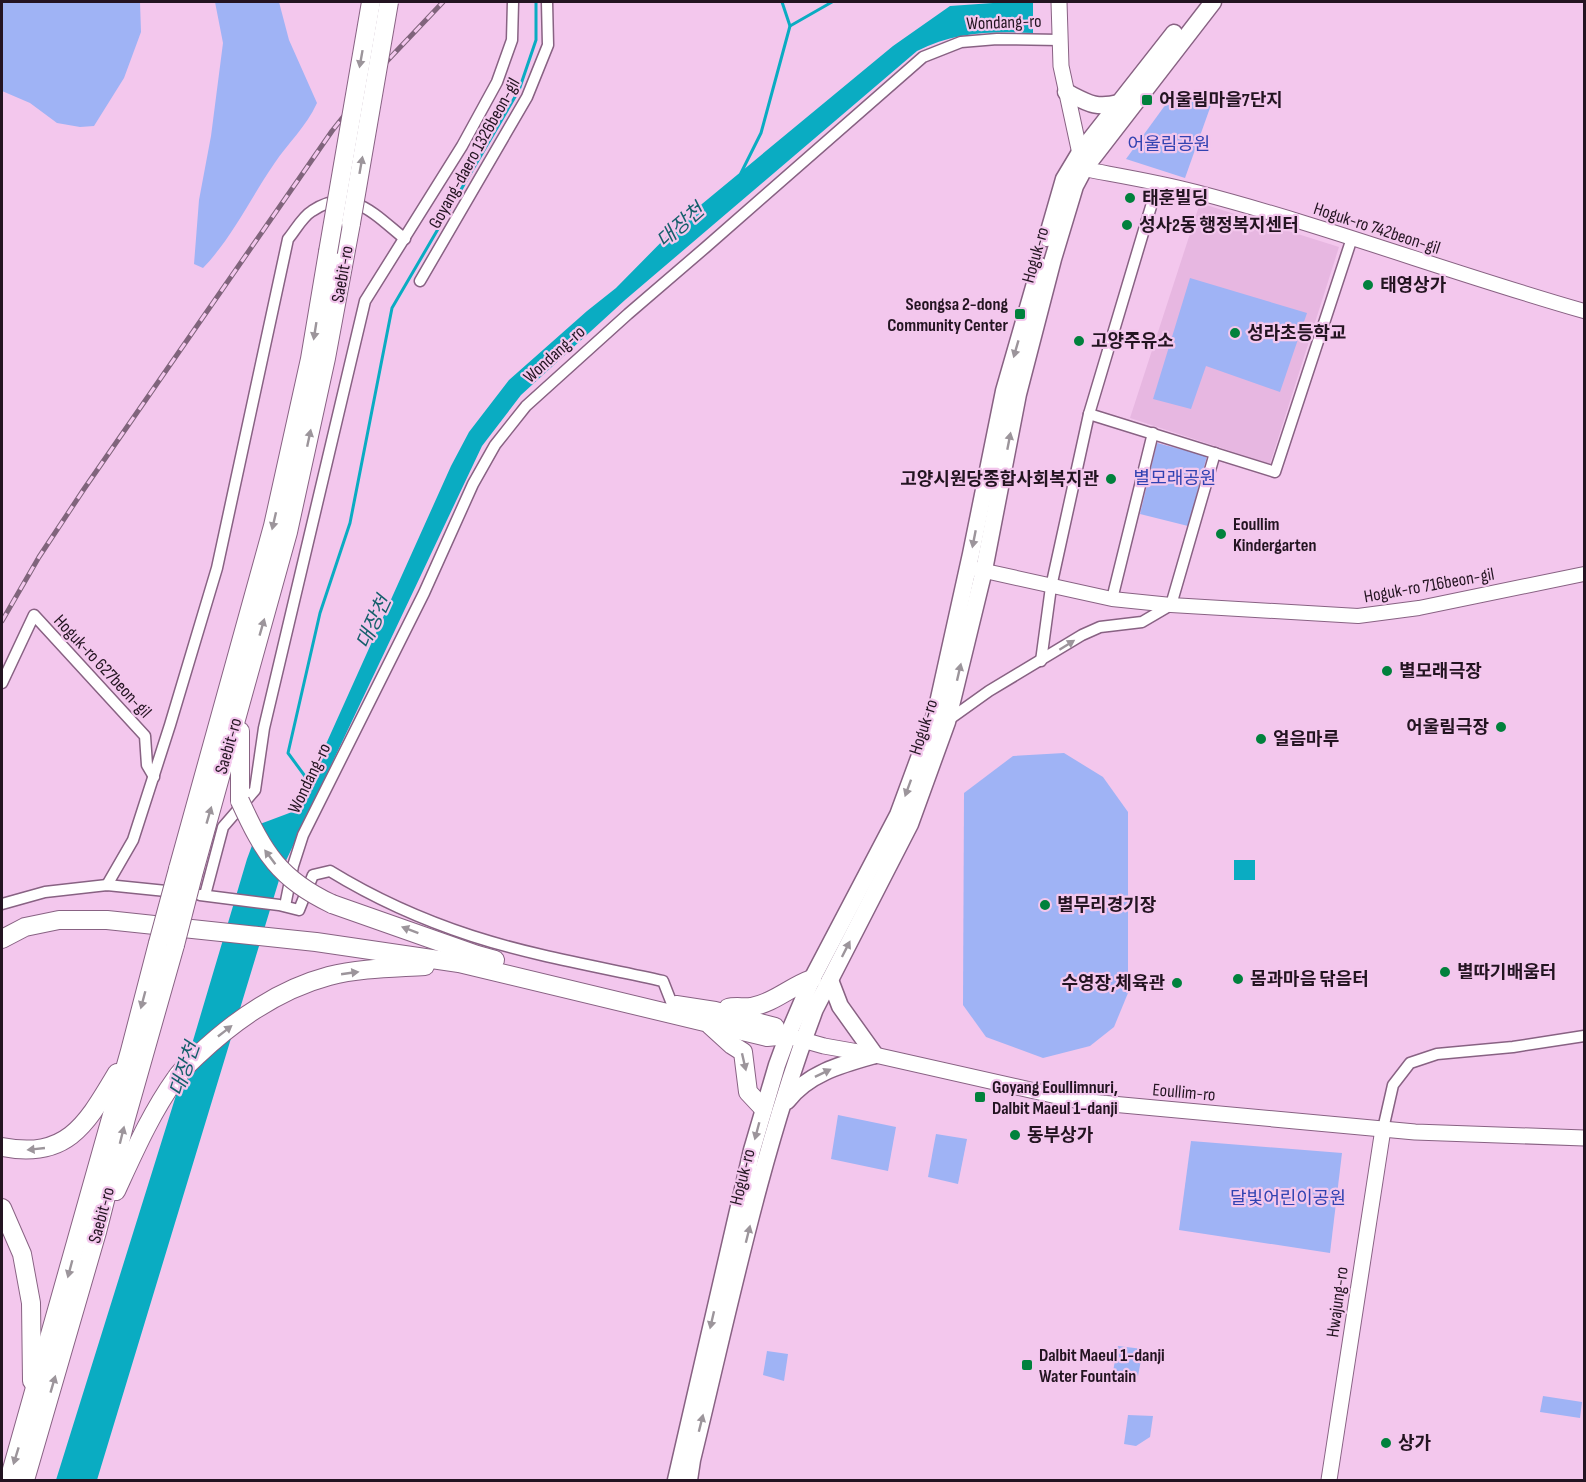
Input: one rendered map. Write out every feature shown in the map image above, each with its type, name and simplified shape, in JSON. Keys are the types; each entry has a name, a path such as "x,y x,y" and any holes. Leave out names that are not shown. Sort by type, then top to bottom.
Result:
{"highway":[{"name":"Saebit-ro","path":"25,1480 98,1232 167,944 273,526 310,359 371,2"},
{"name":"Saebit-ro","path":"186,870 240,702 288,532 326,358 389,2"},
{"path":"240,702 240,801 256,837 270,859 312,894 333,904 477,955 672,1004 767,1037 795,1037"},
{"path":"2,927 27,916 59,912 106,912 190,926"},
{"path":"2,939 26,927 59,920 107,920 316,938 526,967"},
{"path":"316,938 459,963 712,1017 731,1007 750,1007 769,1002 796,985 821,979"},
{"name":"Saebit-ro","path":"9,1480 130,1051 167,944"},
{"path":"98,1232 147,1123 177,1076 222,1032 259,1007 294,989 330,976 380,969 459,963"},
{"path":"712,1017 732,1045 743,1052 748,1092 763,1108"},
{"path":"2,1147 21,1151 45,1149 69,1138 92,1115 130,1051"},
{"path":"2,1208 22,1254 31,1303 32,1404"}],"main road":[{"name":"Wondang-ro","path":"1059,2 1061,66 1082,161"},
{"name":"Hoguk-ro","path":"675,1480 763,1108 898,815 936,712 976,569 1053,259 1082,161 1119,103 1198,2"},
{"name":"Hoguk-ro","path":"1082,161 1213,2"},
{"path":"1066,92 1103,107 1119,103"},
{"name":"Hoguk-ro","path":"821,979 910,824 947,722 976,569"},
{"path":"782,1107 796,1088 810,1079 832,1068 875,1055 821,979"},
{"name":"Hoguk-ro","path":"689,1480 768,1149 782,1107 795,1037"},
{"name":"Eoullim-ro","path":"795,1037 824,1046 875,1055 1079,1101 1383,1129 1584,1138"},
{"name":"Hwajung-ro","path":"1329,1480 1383,1129"}],"street":[{"name":"Goyang-daero 1326beon-gil","path":"205,895 223,827 255,790 264,728 365,301 462,146 497,82 512,40 513,2"},
{"name":"Goyang-daero 1326beon-gil","path":"420,281 527,97 548,45 547,2"},
{"name":"Wondang-ro","path":"282,906 303,836 424,592 473,484 495,446 526,406 923,57 961,42 997,39 1060,40"},
{"name":"Hoguk-ro 742beon-gil","path":"1082,161 1352,238 1418,261 1584,311"},
{"path":"1041,661 1051,586 1089,414 1158,183"},
{"path":"107,885 133,840 217,568 288,239 310,211 335,200 362,204 405,239"},
{"path":"1089,414 1275,472 1352,238"},
{"path":"1112,599 1153,433"},
{"path":"947,722 989,691 1082,635 1100,627 1142,622 1171,605 1215,453"},
{"name":"Hoguk-ro 716beon-gil","path":"976,569 1112,599 1171,605 1358,616 1419,608 1584,574"},
{"name":"Hoguk-ro 627beon-gil","path":"2,683 34,615 145,736 147,765 154,777"},
{"path":"2,904 45,892 107,885 222,897 299,910 313,875 330,872 362,891 470,935 513,948 663,981 672,1004"},
{"path":"1383,1129 1394,1085 1410,1063 1437,1054 1584,1036"}],"shaded area":[{"name":"성라초등학교","path":"1200,203 1339,247 1270,464 1130,418"}],"green space":[{"path":"2,2 140,2 141,32 124,78 94,126 80,127 57,123 30,103 2,91"},
{"path":"215,2 279,2 289,40 317,103 313,112 274,164 232,231 203,268 194,264 199,200 211,136 223,43"},
{"name":"어울림공원","path":"1174,93 1211,105 1185,178 1126,159"},
{"path":"1190,278 1307,313 1280,392 1206,366 1191,409 1153,399"},
{"name":"별모래공원","path":"1157,443 1207,456 1188,526 1140,514"},
{"path":"1064,753 1103,777 1128,812 1128,993 1114,1027 1090,1046 1043,1058 986,1037 963,1005 964,793 1013,756"},
{"path":"838,1115 896,1127 888,1171 831,1159"},
{"path":"936,1134 967,1139 958,1184 928,1177"},
{"name":"달빛어린이공원","path":"1191,1141 1342,1153 1330,1253 1179,1230"},
{"path":"1118,1346 1143,1349 1138,1376 1113,1371"},
{"path":"767,1351 788,1354 784,1381 763,1375"},
{"path":"1543,1396 1582,1402 1580,1418 1540,1412"},
{"path":"1128,1415 1153,1416 1150,1437 1136,1446 1124,1444"}],"water":[{"name":"대장천","path":"1033,2 1033,33 1003,32 959,36 917,51 625,300 521,395 482,446 283,867 97,1480 56,1480 192,1044 247,859 260,824 292,812 313,773 451,466 469,432 509,380 616,288 685,218 893,46 950,6"},
{"path":"1234,860 1255,860 1255,880 1234,880"}],"waterway":[{"path":"310,783 288,753 320,613 350,523 392,308 519,90 536,40 536,2"},
{"path":"741,173 761,133 790,26 782,2"},
{"path":"790,26 832,2"}],"railway":[{"path":"2,621 39,557 84,489 332,131 388,60 443,2"}],"place":[{"name":"어울림마을7단지","path":"1147,100"},
{"name":"태훈빌딩","path":"1130,198"},
{"name":"성사2동 행정복지센터","path":"1127,225"},
{"name":"태영상가","path":"1368,285"},
{"name":"Seongsa 2-dong Community Center","path":"1020,314"},
{"name":"성라초등학교","path":"1235,333"},
{"name":"고양주유소","path":"1079,341"},
{"name":"고양시원당종합사회복지관","path":"1111,479"},
{"name":"Eoullim Kindergarten","path":"1221,534"},
{"name":"별모래극장","path":"1387,671"},
{"name":"어울림극장","path":"1501,727"},
{"name":"얼음마루","path":"1261,739"},
{"name":"별무리경기장","path":"1045,905"},
{"name":"별따기배움터","path":"1445,972"},
{"name":"몸과마음 닦음터","path":"1238,979"},
{"name":"수영장,체육관","path":"1177,983"},
{"name":"Goyang Eoullimnuri, Dalbit Maeul 1-danji","path":"980,1097"},
{"name":"동부상가","path":"1015,1135"},
{"name":"Dalbit Maeul 1-danji Water Fountain","path":"1027,1365"},
{"name":"상가","path":"1386,1443"}]}
